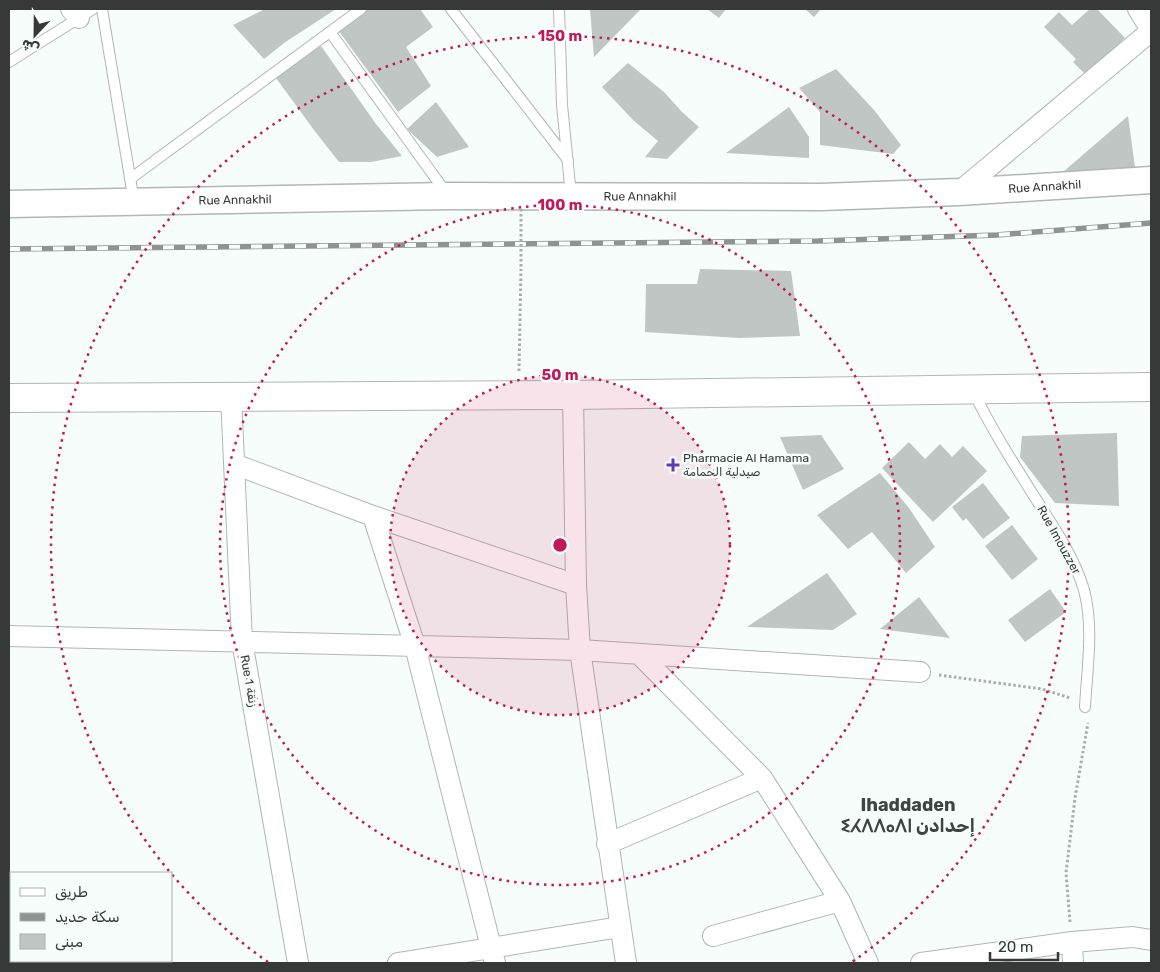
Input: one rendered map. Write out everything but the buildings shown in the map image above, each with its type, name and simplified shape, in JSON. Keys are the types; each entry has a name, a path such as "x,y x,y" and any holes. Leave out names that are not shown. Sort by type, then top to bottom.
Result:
{"main road":[{"path":"9,398 573,395 1151,387"}],"street":[{"path":"959,192 1151,31 1138,9"},
{"name":"Rue Annakhil","path":"9,204 132,191 697,198 959,192 1151,180"},
{"path":"573,395 576,585 580,650 626,963"},
{"name":"Rue 1 زنقة","path":"232,396 242,642 298,963"},
{"path":"234,464 373,516 576,585"},
{"path":"373,516 415,646 493,956"},
{"path":"9,636 580,650 920,672"},
{"path":"639,654 762,778 840,901 868,963"},
{"path":"607,844 762,778"},
{"path":"713,936 840,901"},
{"path":"398,963 493,956 620,927"},
{"path":"921,963 940,962 1072,942 1133,937 1151,940"},
{"path":"1072,942 1073,963"}],"lane":[{"path":"102,9 132,191 361,9"},
{"path":"451,9 568,160"},
{"path":"559,9 562,105 572,196"},
{"path":"9,62 81,12"},
{"path":"330,32 448,196"},
{"name":"Rue Imouzzer","path":"972,390 991,428 1063,544 1084,591 1088,622 1085,708"}],"path":[{"path":"520,394 521,210"},
{"path":"920,672 1042,689 1065,695 1077,701 1085,708 1088,730 1075,798 1066,873 1072,942"}],"railway":[{"path":"9,249 818,241 997,235 1151,223"}],"place":[{"name":"Pharmacie Al Hamama صيدلية الحمامة","path":"673,465"}],"district":[{"name":"Ihaddaden ⵉⵃⴷⴷⴰⴷⵏ إحدادن","path":"908,815"}]}
